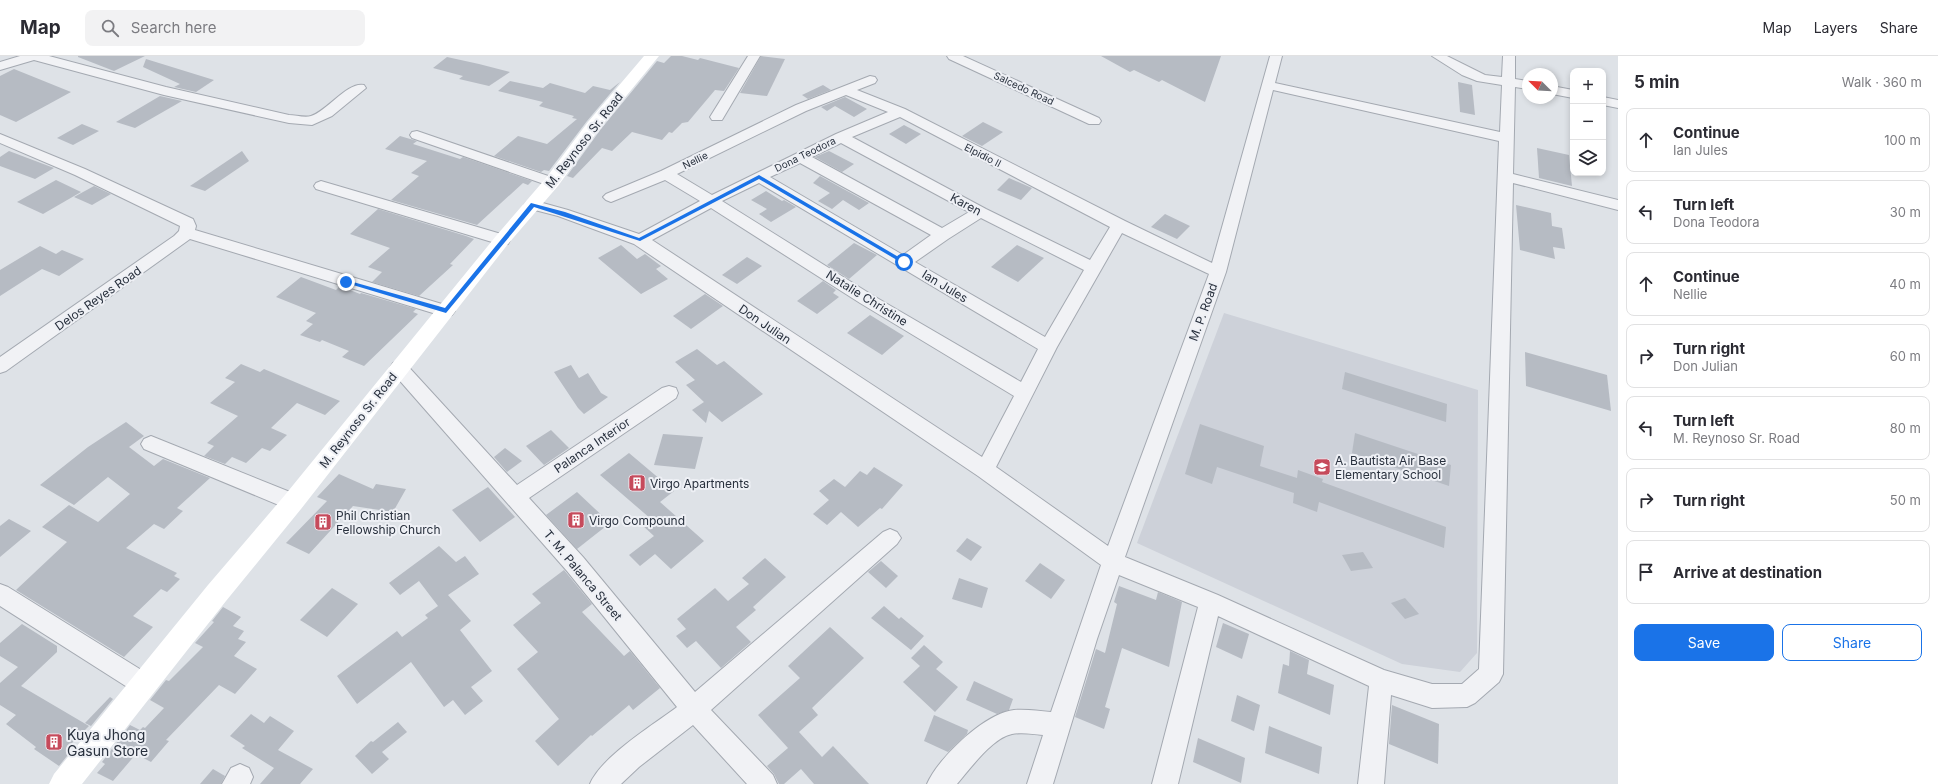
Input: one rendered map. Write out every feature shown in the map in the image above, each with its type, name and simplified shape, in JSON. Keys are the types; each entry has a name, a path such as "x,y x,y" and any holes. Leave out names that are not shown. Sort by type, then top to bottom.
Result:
{"street":[{"path":"0,66 34,56 164,91 289,118 312,121 327,113 359,88"},
{"path":"45,56 50,56"},
{"name":"M. Reynoso Sr. Road","path":"64,784 143,684 293,502 502,240 552,182 594,125 652,56"},
{"path":"717,117 754,56"},
{"name":"Salcedo Road","path":"953,56 1094,121"},
{"name":"M. P. Road","path":"1040,784 1060,725 1086,639 1218,272 1276,56"},
{"path":"1438,56 1467,72 1482,78 1519,83"},
{"name":"Don Julian","path":"532,205 563,213 640,240 985,470 1113,562 1210,602 1381,680 1432,696 1467,695 1492,674 1506,133 1519,83 1509,56"},
{"name":"Nellie","path":"666,174 801,108 870,80"},
{"path":"1269,81 1506,133"},
{"name":"Elpidio II","path":"846,90 900,112 1119,226 1218,272"},
{"path":"1558,91 1570,93"},
{"path":"1606,102 1618,104"},
{"name":"Dona Teodora","path":"711,201 840,137 900,112"},
{"path":"417,135 552,182"},
{"name":"Karen","path":"840,137 981,212 1093,268"},
{"path":"0,138 80,172 187,228 346,282 446,311"},
{"path":"801,156 942,235"},
{"path":"611,197 666,174"},
{"name":"Nellie","path":"666,174 711,201"},
{"name":"Ian Jules","path":"759,177 1048,347"},
{"path":"1505,177 1618,206"},
{"path":"321,186 502,240"},
{"path":"640,240 711,201"},
{"name":"Natalie Christine","path":"711,201 866,299 1024,393"},
{"path":"904,262 942,235 981,212"},
{"path":"985,470 1048,347 1119,226"},
{"name":"Delos Reyes Road","path":"0,366 180,240 187,228"},
{"name":"T. M. Palanca Street","path":"399,368 575,564 694,709 764,784"},
{"name":"Palanca Interior","path":"515,497 669,393"},
{"path":"151,444 293,502"},
{"path":"603,784 630,758 694,709 890,538"},
{"path":"0,594 143,684"},
{"path":"1165,784 1210,602"},
{"path":"1372,784 1381,680"},
{"path":"944,780 982,739 998,727 1011,722 1060,725"}],"shaded area":[{"name":"A. Bautista Air Base Elementary School","path":"1224,313 1478,390 1477,653 1460,672 1402,664 1137,543"}],"building":[{"path":"78,56 145,56 114,71"},
{"path":"671,56 682,56 698,60 700,58 739,68 724,91 715,90 688,122 682,123 672,133 669,132 662,140 632,132 612,151 602,148 573,178 567,176 601,129 657,61 664,63"},
{"path":"761,56 785,59 767,96 740,93"},
{"path":"1101,56 1221,56 1205,102 1162,80 1159,82 1134,70 1130,72"},
{"path":"447,57 510,72 489,86 459,79 463,76 433,68"},
{"path":"146,59 214,80 196,92 174,87 180,84 143,67"},
{"path":"14,69 71,92 16,122 0,115 0,76"},
{"path":"510,81 543,88 550,83 585,93 593,86 610,90 620,82 587,121 549,171 544,170 541,172 494,156 518,136 547,144 577,119 572,118 574,116 539,106 543,102 498,91"},
{"path":"1458,82 1472,85 1475,115 1460,112"},
{"path":"823,85 831,90 808,99 802,95"},
{"path":"160,96 182,101 135,128 116,122"},
{"path":"845,97 867,109 854,117 835,106 827,111 821,107"},
{"path":"983,122 1003,132 982,146 962,136"},
{"path":"82,124 99,131 73,145 57,138"},
{"path":"904,125 921,134 906,144 889,134"},
{"path":"400,136 417,141 413,144 460,159 463,157 532,181 528,185 523,183 477,225 391,200 419,176 411,173 427,161 385,149"},
{"path":"1537,148 1569,155 1572,186 1539,178"},
{"path":"9,151 54,168 35,179 0,166 0,157"},
{"path":"242,151 249,161 205,191 190,186"},
{"path":"829,151 854,164 842,172 815,157"},
{"path":"820,176 869,203 859,210 843,200 832,209 818,201 830,193 813,183"},
{"path":"1009,178 1032,188 1021,200 997,190"},
{"path":"56,180 81,192 43,214 17,202"},
{"path":"94,186 111,194 92,205 74,197"},
{"path":"766,191 782,201 784,200 796,207 771,222 759,214 767,209 751,200"},
{"path":"1516,205 1551,213 1552,226 1562,228 1565,249 1553,247 1555,259 1520,250"},
{"path":"378,209 474,239 450,264 453,265 419,296 372,282 382,272 368,267 390,248 350,234"},
{"path":"1165,214 1190,226 1177,239 1151,227"},
{"path":"854,243 877,255 849,279 827,265"},
{"path":"621,245 637,259 645,254 661,266 656,269 668,279 641,294 598,258"},
{"path":"1017,245 1044,258 1018,282 991,267"},
{"path":"40,246 56,254 62,250 84,259 59,276 42,269 0,296 0,270"},
{"path":"747,257 762,266 737,284 722,275"},
{"path":"301,277 336,290 340,286 360,294 361,293 416,309 413,312 418,314 364,366 342,357 349,351 322,340 320,342 300,335 313,324 306,321 316,313 276,297"},
{"path":"823,281 836,290 833,293 839,297 817,314 797,301"},
{"path":"705,294 723,306 691,329 673,316"},
{"path":"870,315 904,336 882,355 847,333"},
{"path":"697,349 717,365 724,361 763,394 722,422 709,411 706,423 692,410 704,402 686,385 695,380 675,362"},
{"path":"1525,352 1607,375 1611,411 1526,386"},
{"path":"241,364 260,372 264,369 340,401 325,415 297,403 271,428 287,435 270,451 262,448 246,463 232,457 225,464 204,456 214,446 207,443 238,416 210,403 235,382 225,378"},
{"path":"571,365 579,378 588,373 601,393 608,397 584,414 578,408 554,372"},
{"path":"1345,372 1447,404 1446,422 1342,389"},
{"path":"126,422 144,436 129,447 154,466 163,459 210,478 177,508 183,511 164,529 154,524 126,548 177,573 174,576 180,579 167,592 161,589 133,616 153,627 124,657 16,590 67,542 42,527 69,505 98,522 130,494 108,477 74,505 40,485 88,447"},
{"path":"1200,424 1264,446 1260,466 1297,478 1298,470 1323,479 1322,482 1446,527 1444,548 1319,502 1317,512 1293,503 1294,493 1217,467 1212,484 1185,474"},
{"path":"551,430 569,448 544,465 526,446"},
{"path":"1355,433 1451,465 1449,486 1352,453"},
{"path":"663,434 703,437 695,469 654,465"},
{"path":"505,448 522,461 507,472 494,457"},
{"path":"629,453 674,491 660,502 704,541 671,569 655,554 640,566 629,555 654,536 642,525 651,519 600,475"},
{"path":"874,467 903,485 882,509 880,508 858,527 841,512 827,525 813,514 829,500 819,491 834,479 845,487 860,471 867,475"},
{"name":"Phil Christian Fellowship Church","path":"339,474 373,489 376,484 406,489 393,512 353,506 309,554 286,543 327,501 317,497"},
{"path":"488,487 515,517 480,542 452,510"},
{"name":"Virgo Compound","path":"577,492 610,523 577,549 546,515"},
{"path":"9,519 31,531 0,557 0,526"},
{"path":"967,538 982,547 971,561 956,551"},
{"path":"439,546 456,562 465,556 479,574 448,595 471,621 460,630 492,671 471,687 483,701 465,715 453,700 444,707 411,662 357,704 337,676 397,631 402,637 428,618 425,615 438,606 419,581 400,595 389,583"},
{"path":"1363,552 1373,568 1351,571 1342,555"},
{"path":"765,558 786,577 753,607 756,610 736,627 751,642 721,668 696,641 687,648 676,636 686,629 677,619 715,588 728,601 749,584 742,578"},
{"path":"881,561 898,576 886,588 868,572"},
{"path":"1040,563 1065,580 1051,599 1025,581"},
{"path":"564,570 592,604 582,612 624,656 630,651 660,688 633,710 629,705 592,736 591,735 558,766 535,741 559,719 517,669 538,652 513,625 541,603 532,594"},
{"path":"959,578 988,588 982,608 952,599"},
{"path":"1119,586 1156,600 1158,592 1182,602 1169,667 1122,648 1105,707 1110,709 1104,729 1075,717 1096,649 1105,653 1117,604 1114,602"},
{"path":"332,588 358,604 327,637 300,620"},
{"path":"1405,598 1419,614 1405,619 1391,603"},
{"path":"884,606 899,619 901,617 924,636 911,650 871,618"},
{"path":"223,607 241,617 233,626 244,631 238,639 246,642 234,656 257,669 235,694 219,685 166,740 169,741 151,762 136,754 113,781 97,773 105,764 102,762 130,725 140,730 143,727 145,728 164,708 150,700 166,680 169,681 203,647 195,643 214,622 212,621"},
{"path":"1223,623 1249,634 1242,659 1216,647"},
{"path":"22,624 57,646 57,652 21,686 89,726 67,748 71,751 59,766 34,749 36,747 6,724 16,715 0,705 0,683 18,667 0,656 0,643"},
{"path":"830,627 864,658 812,708 818,715 799,732 822,757 833,746 869,784 814,784 801,769 784,784 779,784 774,774 767,766 788,748 758,715 800,678 788,666"},
{"path":"924,645 943,662 936,669 958,687 935,712 903,682 920,666 911,658"},
{"path":"1290,651 1309,660 1307,674 1334,685 1330,715 1278,693 1283,664 1289,666"},
{"path":"974,681 1013,699 1009,710 997,714 966,700"},
{"path":"1237,695 1260,705 1254,731 1231,721"},
{"path":"110,697 113,699 91,726 85,723"},
{"path":"1392,705 1439,724 1438,764 1389,744"},
{"path":"251,714 264,723 270,716 294,731 278,750 313,769 300,784 260,784 274,768 242,748 245,746 230,736"},
{"path":"934,715 968,730 967,734 948,752 924,741"},
{"path":"398,722 407,732 382,752 389,759 372,774 355,756 371,741 373,742"},
{"path":"1269,726 1322,747 1319,774 1265,753"},
{"path":"1198,738 1245,758 1241,783 1193,762"},
{"path":"213,769 225,776 221,784 200,784"}],"place":[{"name":"A. Bautista Air Base Elementary School","path":"1322,467"},
{"name":"Virgo Apartments","path":"637,483"},
{"name":"Virgo Compound","path":"576,520"},
{"name":"Phil Christian Fellowship Church","path":"323,522"},
{"name":"Kuya Jhong Gasun Store","path":"54,742"}],"route":[{"path":"346,282 446,311 502,240 532,205 563,213 640,240 711,201 759,177 904,262"}]}
